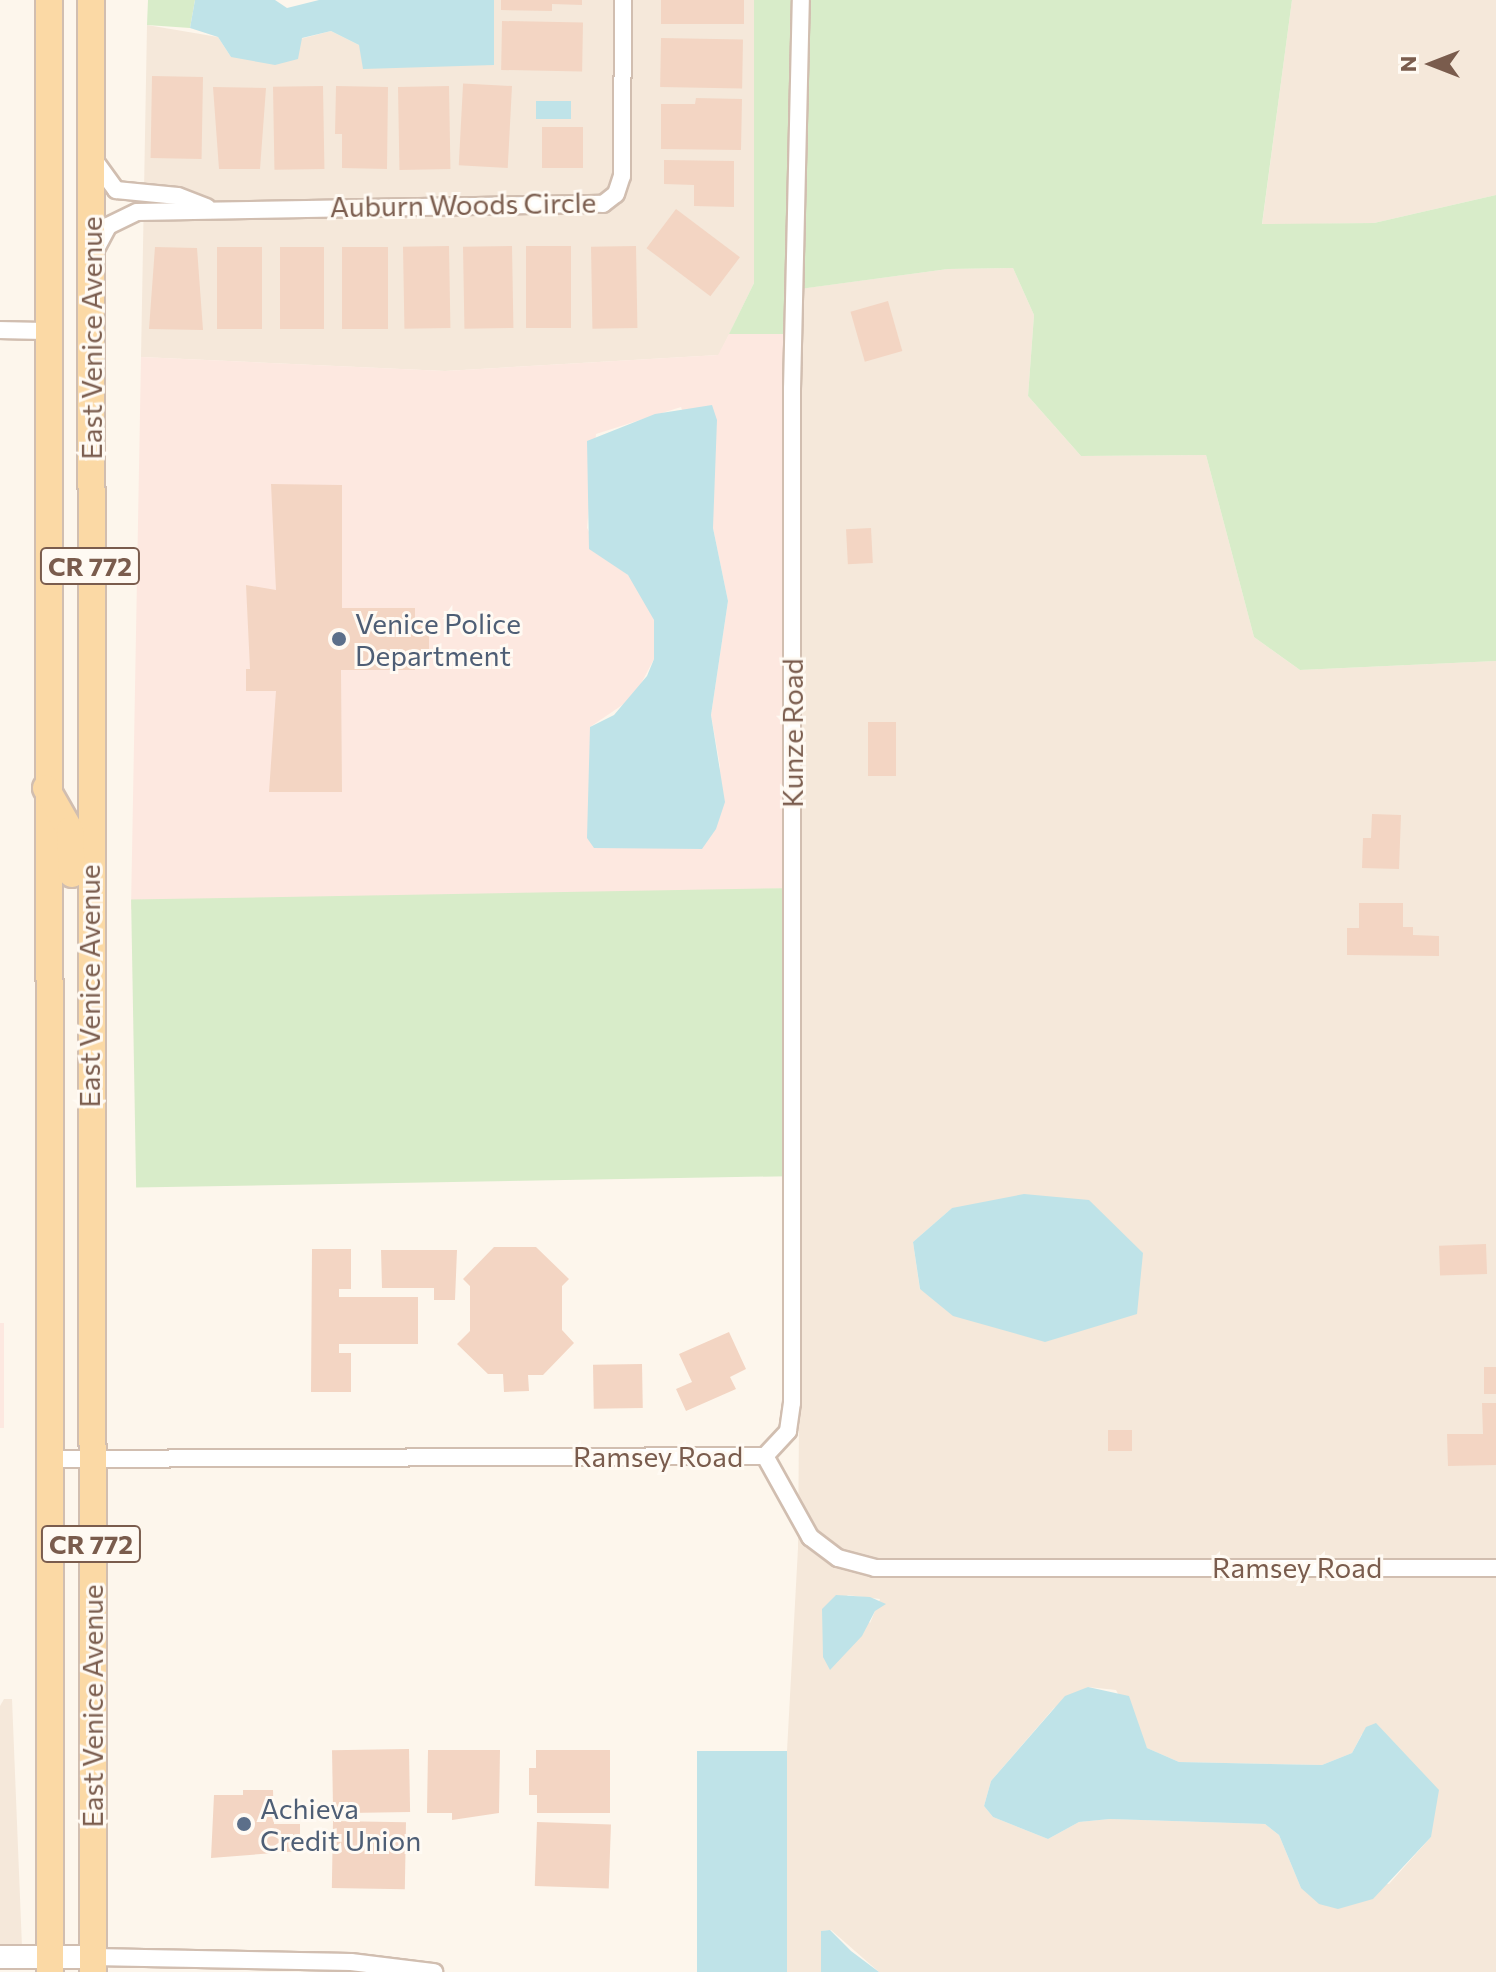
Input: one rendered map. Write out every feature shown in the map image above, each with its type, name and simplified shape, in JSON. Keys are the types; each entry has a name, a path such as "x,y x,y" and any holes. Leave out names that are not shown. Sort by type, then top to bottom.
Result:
{"main road":[{"name":"East Venice Avenue","path":"49,0 46,787 50,1964"},
{"name":"East Venice Avenue","path":"91,0 93,1964"},
{"path":"46,787 70,830 74,1063 90,1132"}],"street":[{"name":"Auburn Woods Circle","path":"93,294 96,247 116,220 137,212 207,207 603,204 616,194 622,176 623,0"},
{"name":"Kunze Road","path":"765,1456 788,1431 792,1403 792,389 801,0"},
{"name":"Auburn Woods Circle","path":"90,141 98,170 116,190 178,196 207,207"},
{"path":"0,330 48,331"},
{"name":"Ramsey Road","path":"50,1459 765,1456 810,1537 838,1558 866,1566 1496,1568"},
{"path":"0,1957 50,1964 338,1962 386,1970 434,1972"}],"shaded area":[{"path":"494,0 754,0 754,283 719,355 445,371 141,357 147,25 218,37 231,57 331,31 359,45 493,65"},
{"path":"1292,0 1496,0 1496,195 1374,223 1262,225"},
{"path":"1013,268 1034,315 1028,396 1081,456 1206,455 1254,637 1300,670 1496,661 1496,1972 879,1972 831,1930 821,1931 821,1972 787,1972 787,1751 798,1548 801,1176 784,291 948,269","holes":["952,1208 920,1290 913,1242","847,1595 880,1599 870,1623","1088,1687 1116,1690 1147,1748 1179,1762 1322,1765 1352,1753 1362,1734 1433,1786 1431,1837 1389,1884 1301,1888 1279,1835 1265,1824 1110,1819 1079,1822 1048,1839 993,1817 984,1806 991,1781 1054,1708"]},
{"path":"729,334 785,334 797,888 131,909 141,357 445,371 718,355","holes":["681,407 713,499 713,528 728,601 711,715 720,766 702,849 654,847 590,727 634,697 654,659 654,620 648,604 628,575 603,556 587,528 596,434"]},
{"path":"0,1323 4,1323 4,1428 0,1428"},
{"path":"4,1699 12,1699 22,1947 0,1947 0,1706"}],"green space":[{"path":"148,0 195,0 190,28 147,25"},
{"path":"754,0 1292,0 1262,224 1374,223 1496,195 1496,661 1300,670 1254,637 1206,455 1081,456 1028,396 1034,315 1013,268 948,269 785,291 785,334 729,334 754,283"},
{"path":"797,888 802,1176 136,1188 131,900"}],"water":[{"path":"195,0 275,0 287,8 319,0 494,0 494,65 363,69 359,45 331,31 302,38 298,59 275,65 231,57 218,37 190,28"},
{"path":"536,101 571,101 571,119 536,119"},
{"path":"712,405 717,420 713,528 728,601 711,715 725,802 716,829 702,849 594,848 587,838 590,727 614,715 647,676 654,659 654,620 628,575 589,549 587,441 655,414"},
{"path":"1024,1194 1089,1200 1143,1253 1137,1314 1045,1342 953,1316 920,1289 913,1242 952,1208"},
{"path":"836,1595 870,1597 886,1604 875,1611 862,1636 830,1670 823,1657 822,1609"},
{"path":"1088,1687 1129,1696 1147,1748 1179,1762 1322,1765 1352,1753 1366,1727 1376,1723 1439,1790 1431,1837 1373,1899 1338,1909 1319,1904 1301,1888 1279,1835 1265,1824 1110,1819 1079,1822 1048,1839 993,1817 984,1806 991,1781 1065,1696"},
{"path":"697,1751 787,1751 787,1972 697,1972"},
{"path":"830,1930 879,1972 821,1972 821,1931"}],"building":[{"path":"501,0 582,0 582,5 552,4 552,11 501,10"},
{"path":"661,0 744,0 744,24 661,24"},
{"path":"502,21 583,22 582,71 501,70"},
{"path":"661,38 743,39 742,88 660,87"},
{"path":"152,76 203,77 202,159 151,158"},
{"path":"463,83 512,86 508,168 459,165"},
{"path":"323,86 324,169 274,170 273,87"},
{"path":"336,86 388,87 387,169 342,168 342,134 335,134"},
{"path":"449,86 450,169 399,170 398,87"},
{"path":"213,87 266,88 260,169 219,169"},
{"path":"696,98 742,99 741,150 661,149 661,104 695,104"},
{"path":"542,127 583,127 583,168 542,168"},
{"path":"664,160 734,161 734,207 694,206 694,185 664,184"},
{"path":"676,209 740,257 710,296 647,248"},
{"path":"449,246 450,328 404,329 403,247"},
{"path":"512,246 513,328 464,329 463,247"},
{"path":"526,246 571,246 571,328 526,328"},
{"path":"636,246 637,328 592,329 591,247"},
{"path":"155,247 197,248 203,330 149,329"},
{"path":"217,247 262,247 262,329 217,329"},
{"path":"280,247 324,247 324,329 280,329"},
{"path":"342,247 388,247 388,329 342,329"},
{"path":"888,301 902,351 865,362 851,312"},
{"name":"Venice Police Department","path":"271,484 342,485 342,608 415,608 415,624 429,624 429,654 415,654 415,670 341,670 342,792 269,792 276,691 246,691 246,669 250,669 246,585 276,590"},
{"path":"871,528 873,563 848,564 846,529"},
{"path":"868,722 896,722 896,776 868,776"},
{"path":"1372,814 1401,815 1399,869 1362,868 1363,838 1371,838"},
{"path":"1359,903 1403,903 1403,927 1413,927 1413,935 1439,936 1439,956 1347,955 1347,928 1359,928"},
{"path":"1486,1244 1487,1274 1440,1276 1439,1246"},
{"path":"494,1247 536,1247 569,1279 562,1286 562,1330 574,1343 543,1375 528,1375 529,1391 504,1392 503,1374 488,1374 457,1344 470,1331 470,1286 463,1279"},
{"path":"312,1249 351,1249 351,1289 339,1289 339,1297 418,1297 418,1344 339,1344 339,1353 351,1353 351,1392 311,1392"},
{"path":"381,1250 457,1250 455,1300 434,1300 434,1288 382,1288"},
{"path":"729,1332 746,1369 730,1377 736,1389 686,1411 676,1389 692,1382 679,1354"},
{"path":"642,1364 643,1408 594,1409 593,1365"},
{"path":"1484,1367 1496,1367 1496,1394 1484,1394"},
{"path":"1482,1403 1496,1403 1496,1465 1448,1466 1447,1434 1483,1434"},
{"path":"1108,1430 1132,1430 1132,1451 1108,1451"},
{"path":"409,1749 410,1812 333,1813 332,1750"},
{"path":"428,1750 500,1750 499,1813 452,1820 452,1813 427,1813"},
{"path":"536,1750 610,1750 610,1813 537,1813 537,1795 529,1795 529,1768 536,1768"},
{"name":"Achieva Credit Union","path":"243,1790 273,1790 274,1824 300,1824 300,1851 211,1858 214,1795 243,1795"},
{"path":"333,1821 406,1822 405,1889 332,1888"},
{"path":"537,1822 611,1825 609,1889 535,1886"}],"place":[{"name":"Venice Police Department","path":"339,639"},
{"name":"Achieva Credit Union","path":"244,1824"}]}
